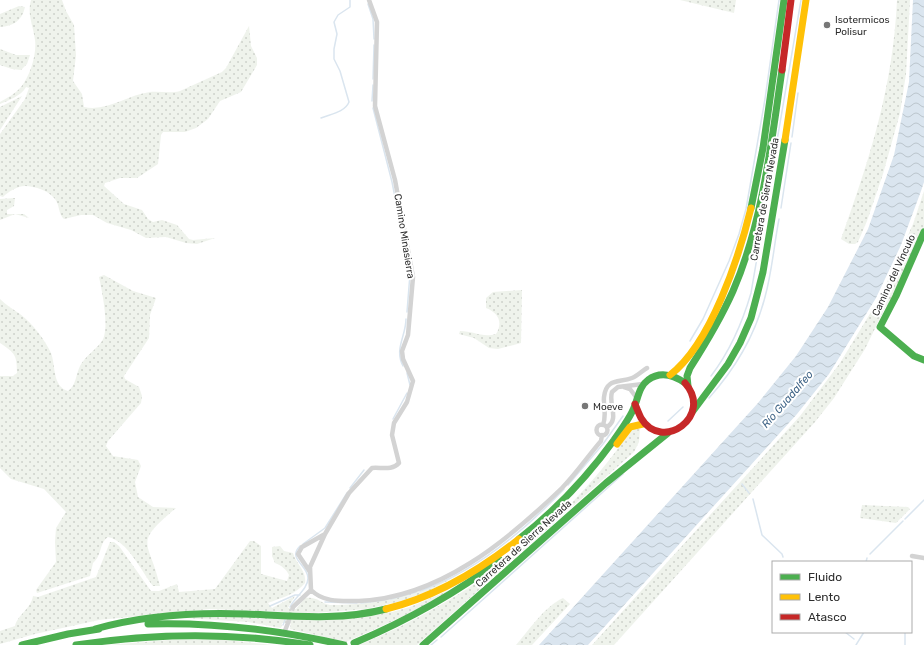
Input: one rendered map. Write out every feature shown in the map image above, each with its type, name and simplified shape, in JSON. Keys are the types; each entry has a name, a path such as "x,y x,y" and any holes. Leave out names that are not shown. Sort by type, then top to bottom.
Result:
{"main road":[{"path":"670,375 681,368 706,329 725,289 744,238 754,196 765,135 784,0"},
{"path":"688,386 687,376 690,368 718,321 733,291 756,219 779,91 791,0"},
{"name":"Carretera de Sierra Nevada","path":"693,411 736,352 752,314 758,291 793,91 806,0"},
{"name":"Camino del Vínculo","path":"924,232 896,296 880,327 914,356 924,360"},
{"path":"22,645 95,629 114,623 211,613 310,617 357,615 406,604 432,594 481,567 524,535 555,507 581,480 616,437 636,401 643,384 651,378 660,375 670,375 679,379 688,386 692,393 693,411 683,426 668,433 650,429 644,424 638,416 636,401"},
{"path":"692,393 702,394 709,390"},
{"path":"354,643 422,611 492,567 526,540 568,502 630,427 644,424"},
{"name":"Carretera de Sierra Nevada","path":"636,457 651,440 650,429"},
{"name":"Carretera de Sierra Nevada","path":"423,645 636,457 668,433"},
{"path":"95,629 169,623 220,624 265,628 344,645"},
{"path":"76,645 120,638 165,635 232,635 262,637 310,645"}],"street":[{"name":"Camino Minasierra","path":"311,590 310,568 325,534 349,493 372,468 387,468 397,466 399,463 392,435 394,423 407,402 413,382 403,359 402,350 408,335 413,277 395,180 375,106 377,22 369,0"},
{"path":"293,607 311,590 316,595 332,601 386,598 427,586 451,574 480,556 517,528 563,487 601,441 602,435 606,433 604,396 608,386 616,380 631,378 647,368"},
{"path":"602,435 598,434 596,429 599,425 605,426 612,422 612,392 618,386 643,384"},
{"path":"622,386 630,390 636,401"},
{"path":"310,572 298,554 302,547 325,534"},
{"path":"912,556 924,558"},
{"path":"280,645 288,623"}],"shaded area":[{"path":"31,0 62,0 74,25 76,55 73,81 82,94 84,107 92,108 109,105 133,96 150,92 180,91 222,72 226,68 249,26 251,46 257,58 257,65 241,92 220,101 208,119 196,128 185,132 163,132 161,135 158,164 137,178 120,178 105,183 104,186 124,204 142,210 148,219 153,222 162,220 177,225 189,239 215,238 197,244 186,243 166,237 146,238 131,230 107,223 93,215 81,215 64,219 61,215 57,201 46,191 33,187 19,187 10,191 3,197 0,196 0,134 25,99 29,88 26,87 18,95 0,104 0,102 14,94 21,87 32,65 35,46 30,15"},
{"path":"680,0 736,0 734,13"},
{"path":"897,0 910,0 906,74 900,113 883,174 867,221 858,242 855,244 849,244 841,239 861,180 878,122 891,63"},
{"path":"19,6 25,7 22,16 13,24 0,27 0,14"},
{"path":"0,49 16,55 30,55 27,64 21,70 0,65"},
{"path":"22,96 0,130 0,107"},
{"path":"924,191 924,227 889,307 886,306 865,349 834,398 815,422 614,645 592,645 800,416 840,363 874,307 881,306 884,301 882,293 913,224"},
{"path":"15,198 14,206 7,210 7,214 15,214 0,220 0,199"},
{"path":"15,214 24,214 29,218"},
{"path":"104,275 133,291 156,298 150,315 149,338 124,376 125,379 139,387 142,396 141,403 108,441 106,446 113,456 138,460 141,466 135,482 138,497 153,507 176,508 153,529 147,543 160,586 153,586 128,550 122,544 108,537 103,543 98,557 93,563 90,576 37,593 36,590 56,562 56,528 66,512 44,489 11,479 0,468 0,376 13,376 17,373 16,358 9,349 0,343 0,299 25,318 42,337 53,358 55,375 59,385 68,391 73,386 82,362 100,344 104,335 105,310 99,277"},
{"path":"522,290 521,343 498,349 489,348 474,338 459,334 460,331 465,331 482,335 496,334 499,322 497,316 486,308 486,298 493,292"},
{"path":"636,428 640,429 639,442 634,452 417,645 359,645 420,616 449,600 478,582 505,562 531,541 580,494 594,479 631,431"},
{"path":"862,505 908,507 910,509 896,523 860,518"},
{"path":"250,541 254,541 261,546 261,574 287,581 289,575 288,573 284,568 275,563 272,556 272,547 280,546 284,551 293,553 303,571 305,583 288,595 268,603 272,608 295,596 288,608 296,609 305,598 316,599 330,605 348,605 381,601 428,588 460,574 431,590 402,601 366,609 314,613 209,609 99,620 35,634 0,644 0,631 15,626 32,601 33,596 38,597 96,577 110,542 114,542 119,546 151,591 159,591 177,584 179,592 215,589"},
{"path":"452,589 413,612 346,642 290,629 291,623 282,623 281,628 248,622 184,618 221,616 318,620 392,612 410,607"},
{"path":"563,598 570,604 532,645 516,645 543,613"},
{"path":"169,640 226,640 273,645 107,645"}],"water":[{"name":"Río Guadalfeo","path":"913,0 924,0 924,182 901,245 876,298 829,374 797,414 588,645 539,645 758,403 796,356 828,307 868,229 894,155 909,82"}],"waterway":[{"path":"321,118 341,110 349,102 340,71 334,59 337,34 334,22 338,15 350,7 350,0"},
{"path":"690,341 703,319 729,261 746,209 765,99 779,0"},
{"path":"711,376 718,367 735,337 744,316 751,293 801,0"},
{"path":"368,4 373,19 374,39"},
{"path":"373,79 374,45"},
{"path":"372,101 373,85"},
{"path":"792,137 798,93"},
{"path":"373,108 392,182 406,253"},
{"path":"781,208 791,143"},
{"path":"709,398 736,364 756,325 767,288 779,219"},
{"path":"407,312 410,274"},
{"path":"403,366 400,348 406,325 406,319"},
{"path":"407,373 410,385"},
{"path":"393,419 407,393"},
{"path":"668,421 683,407"},
{"path":"568,485 603,444 623,416"},
{"path":"350,488 364,470"},
{"path":"441,637 623,474"},
{"path":"742,484 749,493"},
{"path":"420,591 460,573 498,549 549,505 564,489"},
{"path":"303,544 325,528 347,493"},
{"path":"753,499 762,535 782,554 783,557"},
{"path":"905,519 924,500"},
{"path":"870,554 903,521"},
{"path":"290,607 306,586 308,578 305,569 296,555 300,546"},
{"path":"391,599 416,592"},
{"path":"270,606 295,595 300,595"},
{"path":"361,603 385,600"},
{"path":"325,602 357,603"},
{"path":"283,625 285,620"},
{"path":"846,633 854,639"},
{"path":"856,645 863,633"},
{"path":"905,633 905,645"},
{"path":"431,645 437,640"}],"tunnel":[{"path":"288,623 293,607"}],"traffic: fast":[{"path":"751,208 763,148 784,0"},
{"path":"688,386 687,376 690,368 713,330 733,291 752,238 765,182 782,70"},
{"path":"693,411 728,364 740,343 751,318 763,272 785,140"},
{"path":"924,232 896,296 880,327 914,356 924,360"},
{"path":"519,539 558,505 604,454 626,423 634,408 642,386 648,380 653,377 667,375 685,383"},
{"path":"423,645 606,483 668,433"},
{"path":"354,643 392,626 430,606 466,584 500,560"},
{"path":"95,629 133,620 189,614 227,613 316,617 369,613 386,609"},
{"path":"148,624 198,624 247,628 295,635 344,645"},
{"path":"22,645 68,634 99,629"},
{"path":"76,645 164,636 222,636 310,645"}],"traffic: slow":[{"path":"785,140 806,0"},
{"path":"670,375 685,361 698,343 710,321 731,274 751,208"},
{"path":"617,444 630,427 643,424"},
{"path":"386,609 422,598 456,582 488,562 519,539"}],"traffic: jam":[{"path":"782,70 791,0"},
{"path":"635,404 641,418 650,428 661,432 672,431 682,426 689,418 693,407 692,395 685,383"}],"place":[{"name":"Isotermicos Polisur","path":"827,25"},
{"name":"Moeve","path":"585,406"}]}
